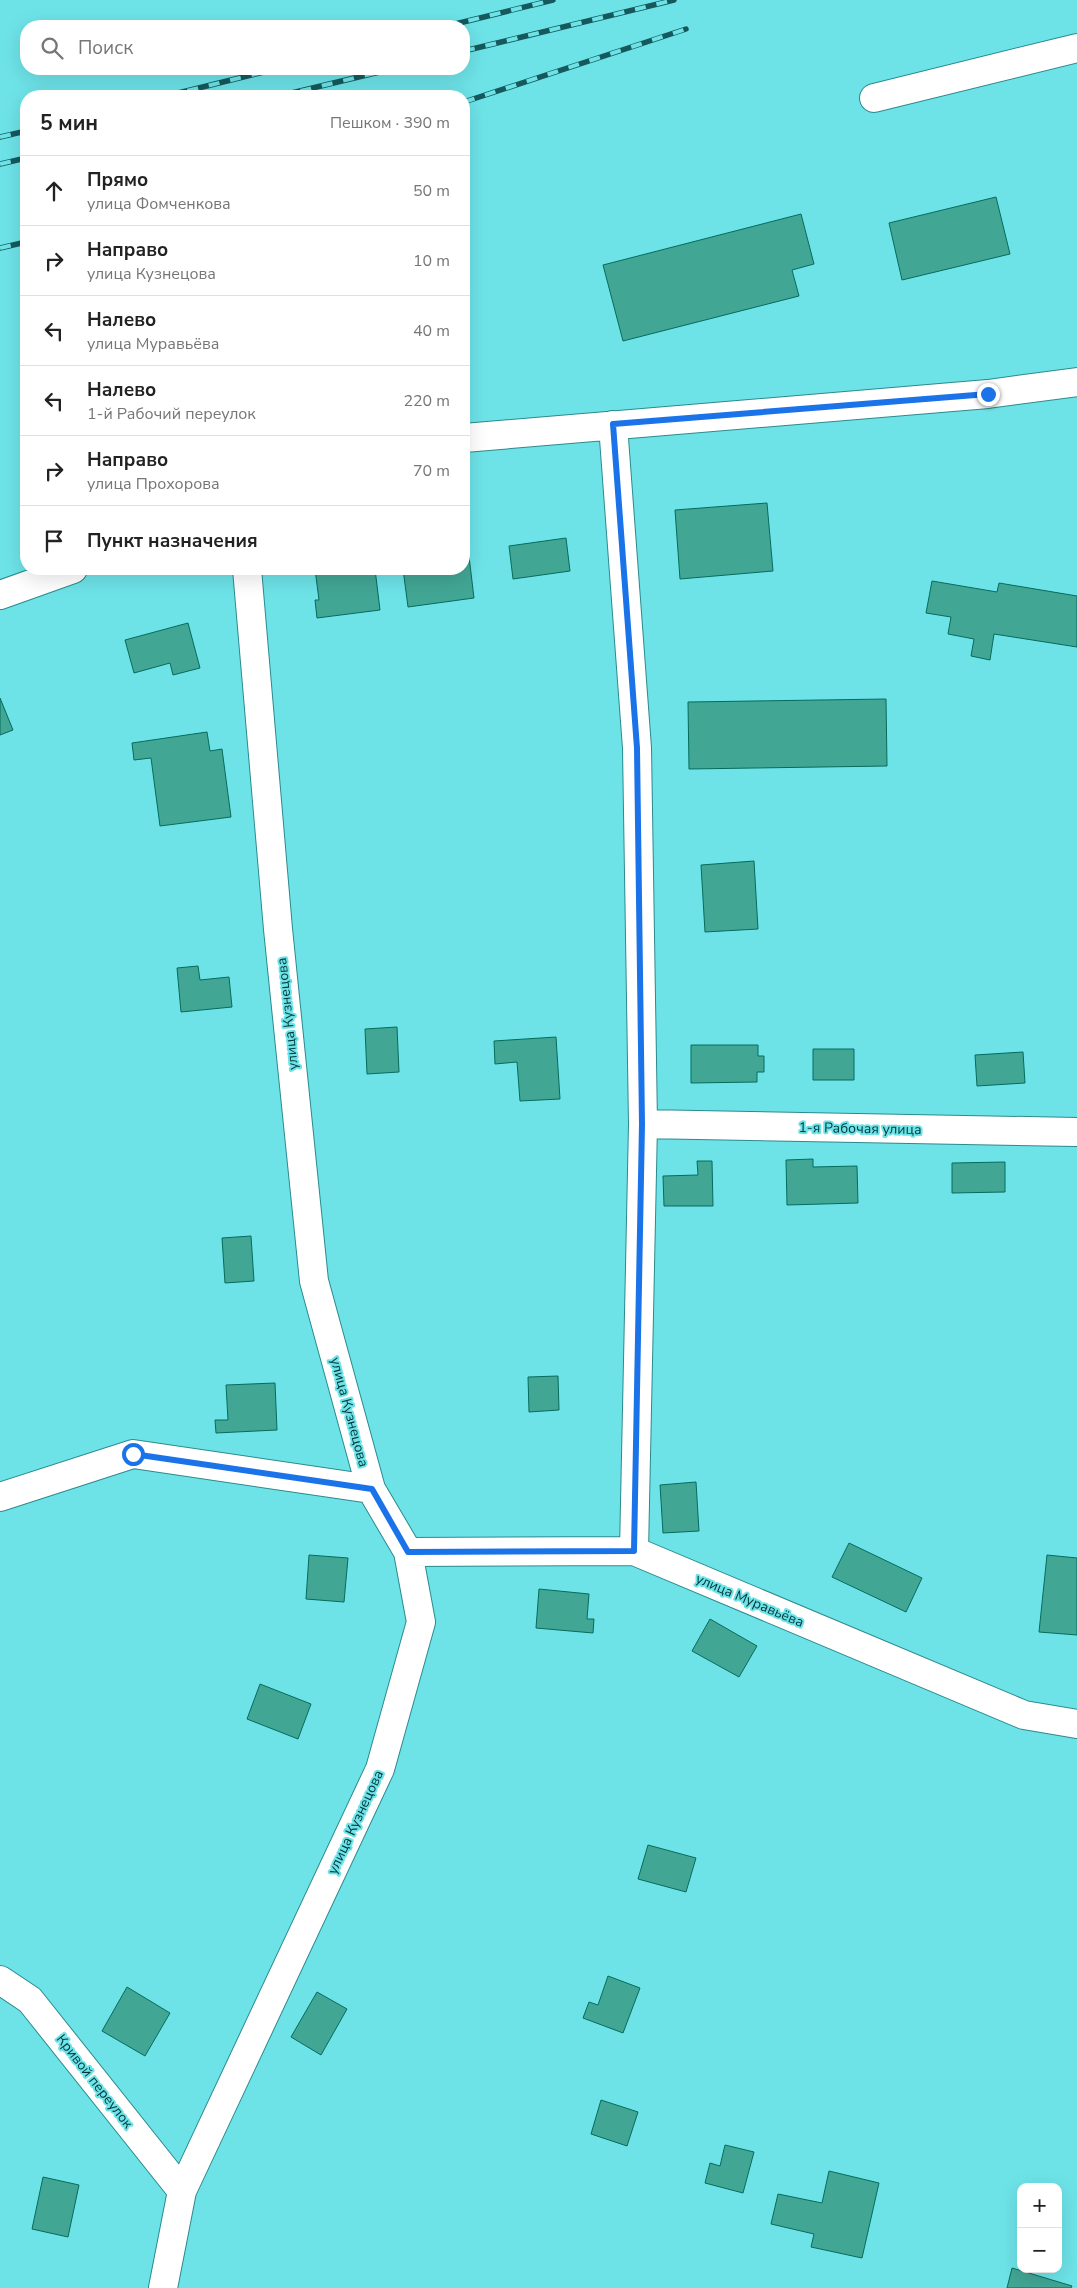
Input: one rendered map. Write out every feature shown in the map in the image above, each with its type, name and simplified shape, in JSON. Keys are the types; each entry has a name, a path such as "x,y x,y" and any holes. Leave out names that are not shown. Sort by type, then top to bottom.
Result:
{"street":[{"path":"874,98 1077,48"},
{"path":"470,437 988,394 1077,382"},
{"path":"613,424 637,748 642,1124 634,1551"},
{"path":"0,595 56,575"},
{"name":"улица Кузнецова","path":"163,2288 182,2192 380,1769 421,1622 408,1552 372,1489 314,1281 278,929 247,575"},
{"name":"1-я Рабочая улица","path":"642,1124 1077,1132"},
{"path":"0,1497 133,1454 372,1489"},
{"name":"улица Муравьёва","path":"408,1552 634,1551 1024,1715 1077,1724"},
{"name":"Кривой переулок","path":"0,1980 30,2000 182,2192"}],"building":[{"path":"996,197 1010,254 902,280 889,223"},
{"path":"801,214 814,264 792,270 799,296 623,341 603,265"},
{"path":"767,503 773,571 680,579 675,510"},
{"path":"566,538 570,571 513,579 509,546"},
{"path":"470,565 474,598 408,607 404,575 470,575"},
{"path":"316,575 376,575 380,610 317,618 315,600 319,600"},
{"path":"932,581 997,592 999,583 1077,596 1077,647 994,634 990,660 971,656 974,639 948,634 951,617 926,613"},
{"path":"188,623 200,668 173,675 170,663 134,673 125,640"},
{"path":"0,698 13,730 0,735"},
{"path":"886,699 887,766 689,769 688,702"},
{"path":"207,732 210,751 222,749 231,817 160,826 151,758 134,760 132,743"},
{"path":"754,861 758,929 705,932 701,865"},
{"path":"198,966 200,980 229,977 232,1007 181,1012 177,968"},
{"path":"397,1027 399,1072 367,1074 365,1029"},
{"path":"556,1037 560,1099 520,1101 517,1062 495,1064 494,1041"},
{"path":"691,1045 758,1045 758,1056 764,1056 764,1072 757,1072 757,1082 691,1083"},
{"path":"813,1049 854,1049 854,1080 813,1080"},
{"path":"1023,1052 1025,1083 977,1086 975,1055"},
{"path":"813,1159 813,1167 857,1166 858,1203 787,1205 786,1160"},
{"path":"697,1161 712,1161 713,1206 664,1206 663,1176 698,1175"},
{"path":"1005,1162 1005,1192 952,1193 952,1163"},
{"path":"251,1236 254,1281 225,1283 222,1238"},
{"path":"558,1376 559,1410 529,1412 528,1377"},
{"path":"275,1383 277,1430 216,1433 215,1420 228,1420 226,1385"},
{"path":"696,1482 699,1531 663,1533 660,1485"},
{"path":"849,1543 922,1578 906,1612 832,1577"},
{"path":"309,1555 348,1558 344,1602 306,1599"},
{"path":"1047,1555 1077,1558 1077,1635 1039,1632"},
{"path":"539,1589 589,1594 587,1619 594,1619 593,1633 536,1628"},
{"path":"710,1619 757,1646 739,1677 692,1651"},
{"path":"260,1684 311,1704 298,1739 247,1719"},
{"path":"648,1845 696,1858 686,1892 638,1879"},
{"path":"608,1976 640,1988 623,2033 583,2018 589,2002 598,2005"},
{"path":"127,1987 170,2013 145,2056 102,2031"},
{"path":"317,1992 347,2009 321,2055 291,2037"},
{"path":"601,2100 638,2112 627,2146 591,2134"},
{"path":"725,2145 754,2152 743,2193 705,2183 710,2163 720,2166"},
{"path":"829,2171 879,2183 862,2258 811,2247 814,2234 771,2224 778,2194 822,2203"},
{"path":"43,2177 79,2185 68,2237 32,2229"},
{"path":"1012,2268 1017,2270 1017,2273 1029,2273 1072,2286 1071,2288 1007,2288"}],"railway":[{"path":"470,20 553,0"},
{"path":"470,50 674,0"},
{"path":"470,100 686,29"},
{"path":"190,90 252,75"},
{"path":"304,90 367,75"},
{"path":"0,137 20,132"},
{"path":"0,164 20,159"},
{"path":"0,248 20,243"}],"route":[{"path":"133,1454 372,1489 408,1552 634,1551 642,1124 637,748 613,424 988,394"}]}
